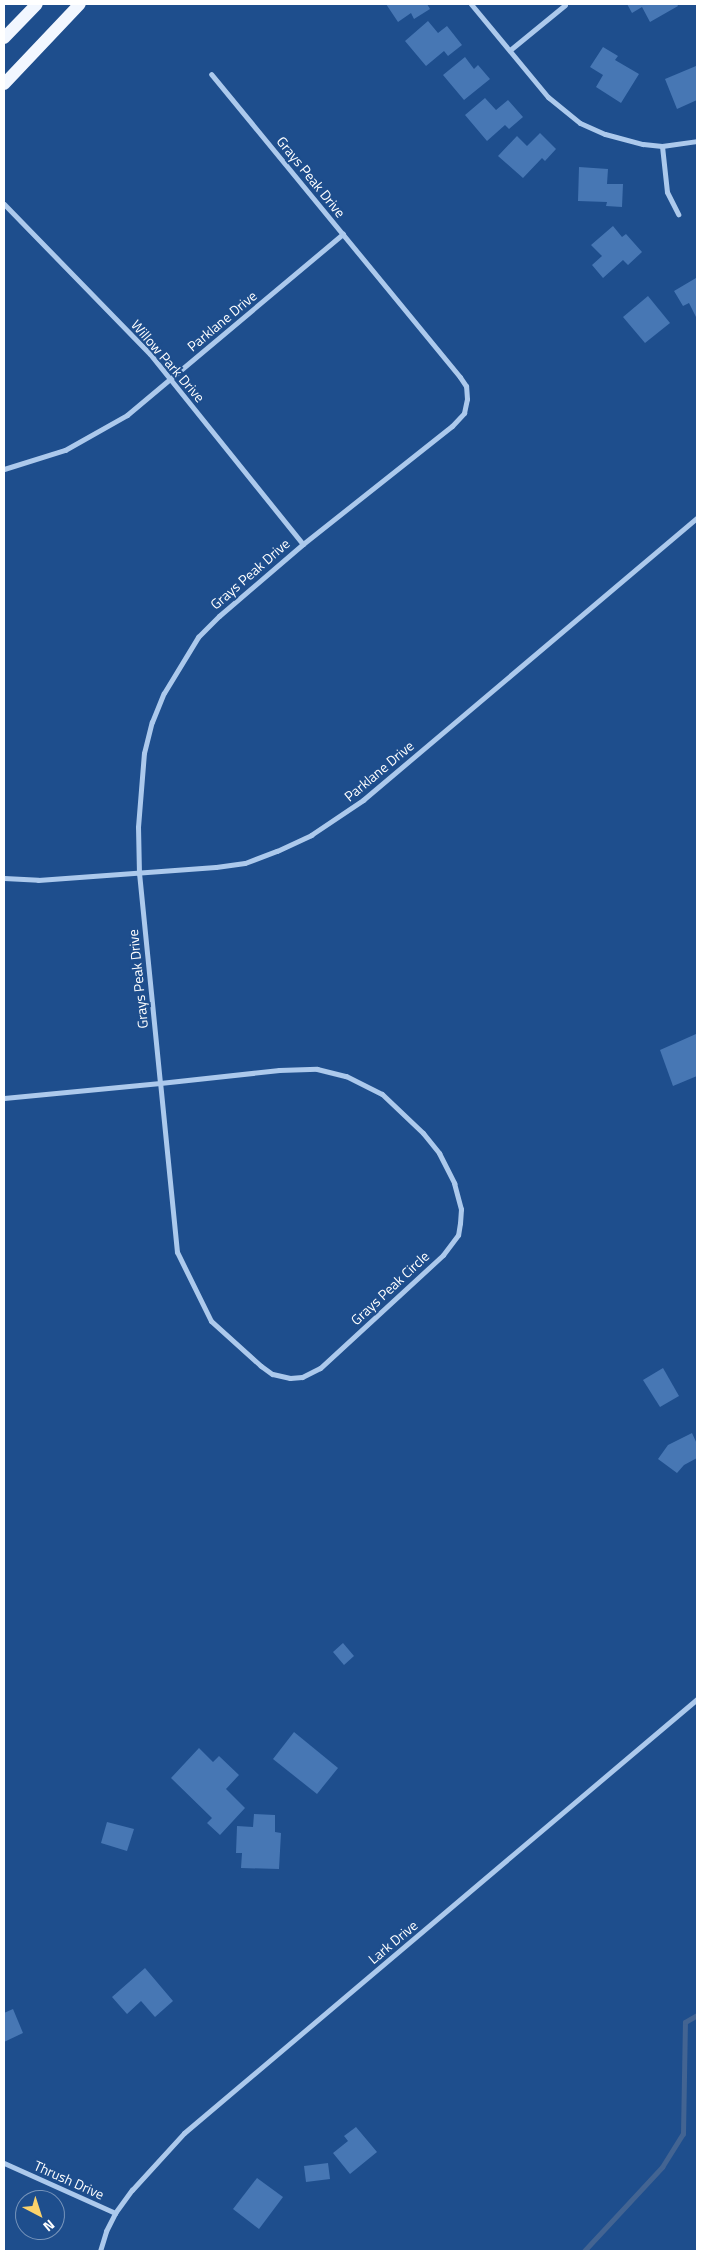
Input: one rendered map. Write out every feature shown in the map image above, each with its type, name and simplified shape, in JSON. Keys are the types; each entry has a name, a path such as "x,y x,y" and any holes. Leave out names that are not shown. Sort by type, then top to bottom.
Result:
{"main road":[{"path":"4,38 37,4"},
{"path":"4,84 80,4"}],"street":[{"path":"471,4 548,97 580,123 616,138 662,146 697,141"},
{"path":"510,50 565,6"},
{"name":"Grays Peak Drive","path":"160,1083 139,874 138,827 144,753 152,722 164,694 198,637 219,616 303,544 452,426 464,413 467,399 466,386 460,377 212,74"},
{"path":"662,146 667,192 678,214"},
{"name":"Willow Park Drive","path":"4,204 107,309 170,380 303,544"},
{"name":"Parklane Drive","path":"4,469 64,450 96,434 127,415 343,234"},
{"name":"Parklane Drive","path":"4,878 38,880 139,874 245,863 277,852 336,820 697,518"},
{"name":"Grays Peak Circle","path":"317,1069 346,1076 382,1094 406,1114 439,1153 454,1183 461,1209 458,1234 443,1255 320,1368 302,1377 272,1374 234,1344 211,1321 177,1252 160,1083 280,1070 317,1069"},
{"path":"4,1098 160,1083"},
{"name":"Lark Drive","path":"115,2213 147,2172 184,2133 697,1699"},
{"name":"Thrush Drive","path":"4,2163 115,2213 106,2231 100,2251"}],"building":[{"path":"386,4 427,4 430,9 414,19 411,13 398,22"},
{"path":"627,4 677,4 678,6 650,22 642,7 632,13"},
{"path":"428,21 438,33 447,26 462,45 448,56 444,51 426,66 405,41"},
{"path":"603,47 618,56 615,60 639,74 621,103 596,87 603,75 590,67"},
{"path":"465,57 474,69 478,65 490,79 464,100 443,75"},
{"path":"696,66 697,100 677,109 665,79"},
{"path":"485,98 496,110 508,100 523,117 509,129 505,125 487,141 465,115"},
{"path":"540,133 556,149 545,161 542,158 523,178 498,156 517,136 527,146"},
{"path":"579,167 608,169 607,184 623,184 622,207 606,206 607,202 578,201"},
{"path":"613,226 622,237 626,234 642,252 628,265 623,260 603,278 592,265 602,256 591,245"},
{"path":"696,278 697,319 689,303 683,306 674,291"},
{"path":"648,296 670,323 645,343 623,317"},
{"path":"696,1034 697,1076 673,1086 660,1050"},
{"path":"663,1368 679,1396 660,1407 643,1380"},
{"path":"692,1433 697,1444 697,1458 684,1465 677,1473 658,1459 668,1445"},
{"path":"343,1643 354,1656 344,1665 333,1652"},
{"path":"294,1732 338,1768 317,1794 273,1759"},
{"path":"199,1748 213,1762 219,1756 239,1775 226,1789 245,1808 220,1835 207,1823 212,1818 171,1778"},
{"path":"254,1814 275,1815 275,1832 281,1833 279,1869 241,1868 242,1853 236,1853 237,1826 253,1827"},
{"path":"107,1822 134,1829 127,1851 101,1843"},
{"path":"145,1968 173,2001 155,2017 141,2001 127,2014 112,1997"},
{"path":"13,2009 23,2033 4,2042 4,2013"},
{"path":"356,2127 377,2152 350,2174 333,2153 348,2141 344,2136"},
{"path":"328,2163 330,2179 306,2182 304,2166"},
{"path":"257,2178 283,2197 259,2229 233,2209"}],"waterway":[{"path":"584,2251 662,2167 683,2134 685,2022 697,2015"}]}
